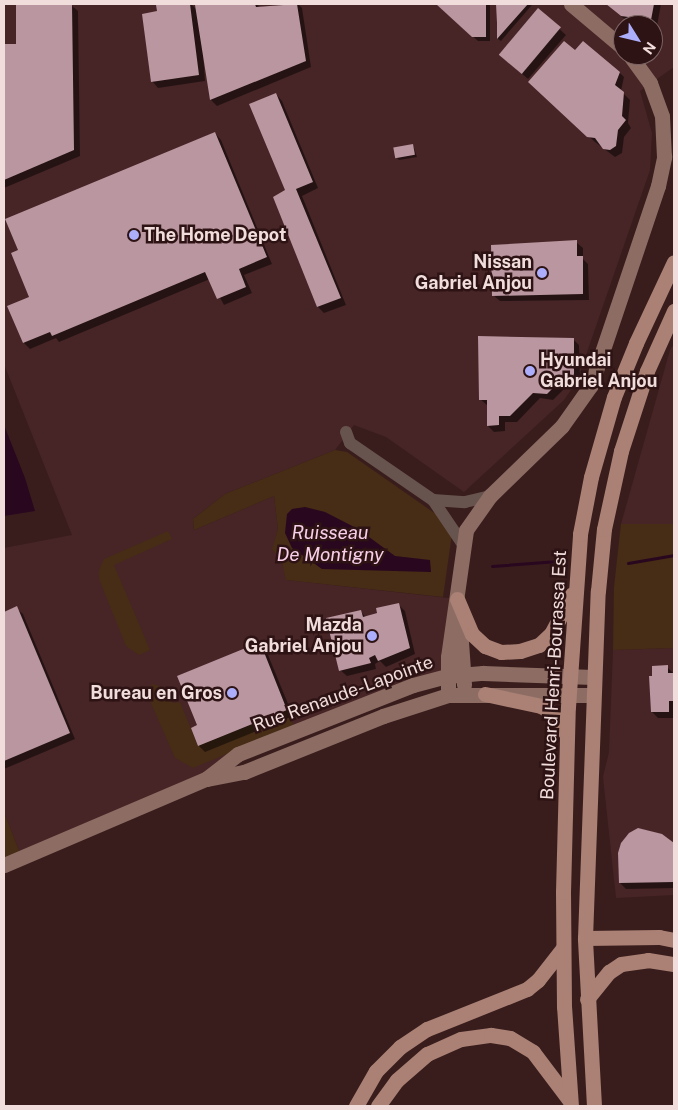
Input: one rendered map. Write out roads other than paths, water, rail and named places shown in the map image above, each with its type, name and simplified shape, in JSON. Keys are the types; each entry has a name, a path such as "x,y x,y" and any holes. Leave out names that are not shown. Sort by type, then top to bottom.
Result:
{"main road":[{"name":"Boulevard Henri-Bourassa Est","path":"570,1104 562,949 567,735 575,586 585,506 606,423 636,343 674,262"},
{"path":"594,1106 585,938 592,695 598,591 611,493 633,409 674,311"},
{"path":"457,598 472,634 485,646 501,652 520,651 539,645 552,634 575,586"},
{"path":"485,694 541,706 551,712 567,735"},
{"path":"585,938 659,937 674,940"},
{"path":"356,1106 376,1071 400,1047 434,1026 527,989 538,980 562,949"},
{"path":"587,999 609,972 621,964 648,960 674,964"},
{"path":"378,1106 397,1080 427,1054 461,1039 486,1035 510,1038 533,1052 570,1104"}],"street":[{"path":"571,4 613,40"},
{"path":"448,695 448,676 462,543 472,519 490,496 562,426 583,399 597,372 658,186 664,156 662,116 650,83 637,65"},
{"path":"346,432 350,443 433,500 462,543"},
{"path":"433,500 465,502 490,496"},
{"path":"457,598 463,639 464,694"},
{"name":"Rue Renaude-Lapointe","path":"206,779 238,754 276,737 413,685 464,674 593,678"},
{"name":"Rue Renaude-Lapointe","path":"4,865 206,779 244,772 383,716 448,695 592,695"}],"water":[{"path":"4,425 25,478 35,511 4,516"},
{"name":"Ruisseau De Montigny","path":"305,507 325,512 358,529 395,556 430,560 431,572 322,569 292,548 285,533 287,514 292,509"}],"waterway":[{"name":"Ruisseau De Montigny","path":"628,563 674,555"},
{"name":"Ruisseau De Montigny","path":"492,566 558,561"}],"place":[{"name":"The Home Depot","path":"134,235"},
{"name":"Nissan Gabriel Anjou","path":"542,273"},
{"name":"Hyundai Gabriel Anjou","path":"530,371"},
{"name":"Mazda Gabriel Anjou","path":"372,636"},
{"name":"Bureau en Gros","path":"232,693"}]}
